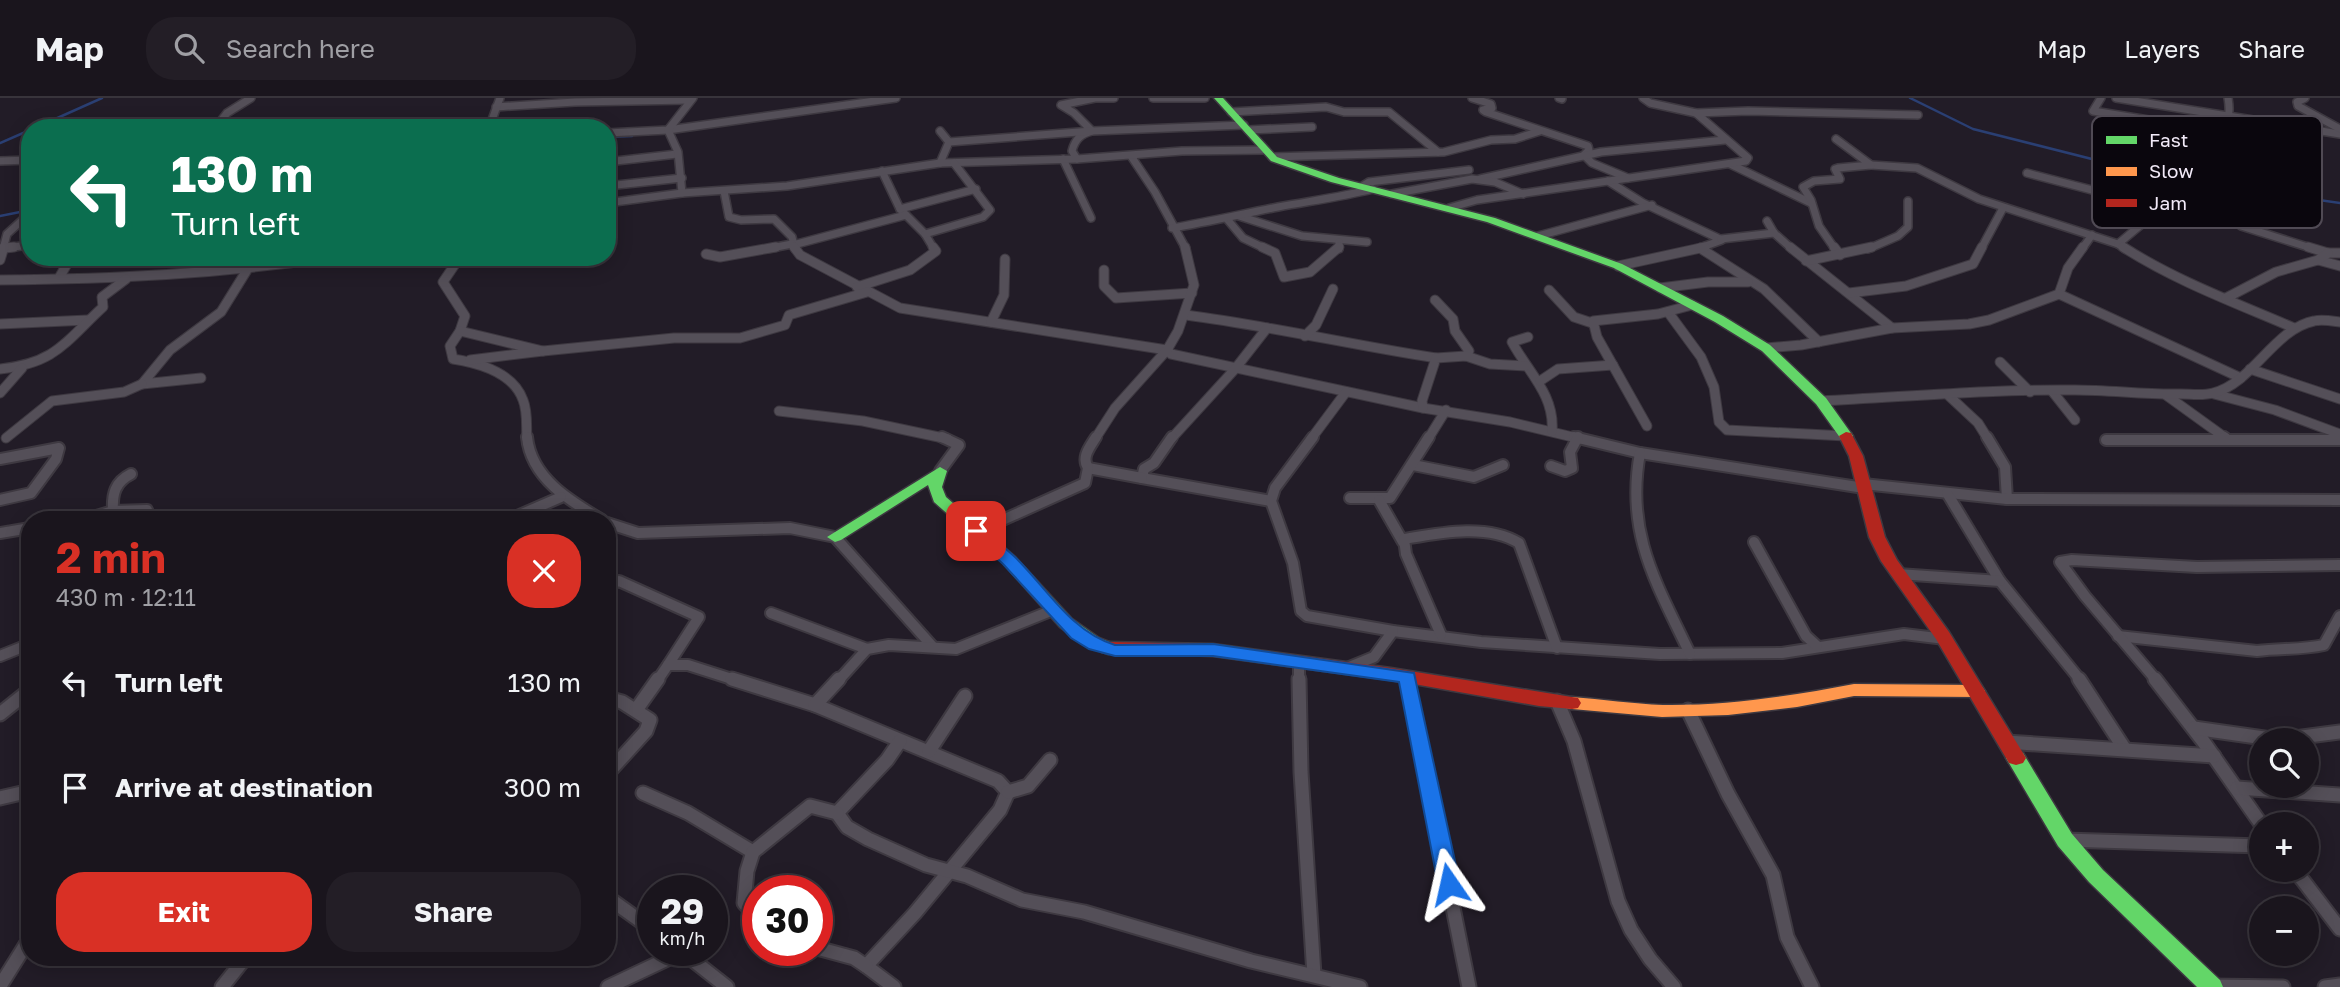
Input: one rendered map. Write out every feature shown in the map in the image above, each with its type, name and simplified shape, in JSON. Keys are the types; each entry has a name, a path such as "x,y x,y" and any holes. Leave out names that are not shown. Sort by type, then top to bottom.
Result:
{"street":[{"path":"222,119 231,109 251,98"},
{"path":"492,119 500,98"},
{"path":"616,133 668,130 896,98"},
{"path":"1092,131 1061,105 1114,98"},
{"path":"1153,98 1205,98"},
{"path":"1218,98 1268,154 1291,166 1448,208 1538,236 1618,266 1766,348 1821,401 1846,436 1856,456 1877,537 1898,574 1945,639 2065,840 2096,876 2212,986 2283,987"},
{"path":"1472,98 1491,104 1492,107 1483,110 1486,112 1588,146 1589,150 1584,155"},
{"path":"1643,98 1650,103 1696,113 1748,111 1917,115"},
{"path":"2101,98 2093,111 2124,116"},
{"path":"2116,98 2231,116 2228,98"},
{"path":"2305,98 2297,102 2298,106 2314,116"},
{"path":"496,107 692,99"},
{"path":"668,130 692,99"},
{"path":"1231,111 1326,107 1344,112 1389,112 1438,152"},
{"path":"1448,208 1471,201 1746,161 1748,158 1696,113"},
{"path":"2322,121 2340,132"},
{"path":"949,142 1092,131 1312,127"},
{"path":"2322,129 2340,132"},
{"path":"668,130 674,137 682,178 682,194"},
{"path":"940,131 949,142"},
{"path":"1077,159 1072,151 1074,142 1082,134 1092,131"},
{"path":"616,202 787,186 940,163 1077,159 1182,151 1344,157 1438,152 1491,140 1515,139 1540,131"},
{"path":"1836,139 1871,166"},
{"path":"1392,194 1480,179 1584,155 1650,145 1725,140"},
{"path":"940,163 949,142"},
{"path":"616,161 677,154"},
{"path":"1584,155 1592,163 1628,178"},
{"path":"976,531 1086,483 1088,468 1085,463 1091,446 1115,408 1166,353 1186,315 1194,285 1189,257 1155,192 1131,156"},
{"path":"1063,159 1091,218"},
{"path":"0,161 21,160"},
{"path":"925,234 988,215 990,207 954,163"},
{"path":"1730,164 1811,204"},
{"path":"1840,255 1819,226 1803,187 1818,180 1840,179 1835,169 1838,168 1917,168 2003,208 2025,212 2118,244 2145,261 2294,328"},
{"path":"1367,188 1369,182 1469,170"},
{"path":"857,287 892,277 928,259 936,251 925,234 903,212 882,171"},
{"path":"2027,173 2092,190"},
{"path":"616,185 682,178"},
{"path":"1480,179 1503,184 1523,194"},
{"path":"1608,181 1721,239"},
{"path":"1172,228 1227,219 1367,188"},
{"path":"706,254 720,257 793,245 976,189"},
{"path":"724,191 729,217 741,220 774,219 792,237 793,245 800,255 900,307 1166,353 1423,408 1552,431 1640,453 1863,486 2007,499 2340,500"},
{"path":"1806,261 1862,251 1898,236 1908,227 1908,201"},
{"path":"1538,236 1652,205"},
{"path":"1849,293 1906,286 1973,264 2003,208"},
{"path":"1239,216 1268,226 1339,242 1367,242"},
{"path":"1227,219 1243,238 1275,253 1284,277 1311,272 1339,249 1339,242"},
{"path":"0,260 7,234 21,221"},
{"path":"1766,221 1774,233 1806,261 1892,328"},
{"path":"2118,244 2137,228"},
{"path":"2247,228 2328,253 2340,253"},
{"path":"1618,266 1700,248 1731,236 1774,233"},
{"path":"2059,294 2068,268 2092,235"},
{"path":"5,248 21,245"},
{"path":"1700,248 1765,289 1819,342"},
{"path":"2226,298 2282,270 2318,260 2328,253"},
{"path":"992,322 1004,295 1005,259"},
{"path":"2318,260 2340,266"},
{"path":"59,278 66,266"},
{"path":"0,280 126,279 247,270 264,266"},
{"path":"454,266 443,282 465,316 460,331 450,346 453,359 498,370 517,390 527,411 524,433 531,456 561,497 585,511"},
{"path":"142,384 170,350 221,312 247,270"},
{"path":"1104,270 1104,286 1116,298 1192,293"},
{"path":"0,369 22,368 56,355 103,307 102,297 126,279"},
{"path":"1660,288 1708,282 1751,282"},
{"path":"1304,336 1315,325 1334,289"},
{"path":"1549,290 1574,317 1592,323"},
{"path":"464,360 674,338 740,338 785,325 789,315 867,292"},
{"path":"1766,348 1819,342 1892,328 1982,322 2059,294 2241,378"},
{"path":"1435,300 1453,319 1455,331 1469,351 1466,356"},
{"path":"1592,323 1597,319 1668,312 1692,305"},
{"path":"1668,312 1701,357 1714,387 1719,422 1727,430 1846,436"},
{"path":"1186,315 1436,358 1466,356 1490,364 1528,369 1544,378 1552,412 1552,431"},
{"path":"0,324 88,320"},
{"path":"2211,394 2229,388 2264,352 2284,340 2294,328 2315,320 2340,322"},
{"path":"1592,323 1597,337 1647,426"},
{"path":"1142,478 1144,469 1154,463 1168,442 1235,369 1266,328"},
{"path":"460,331 543,351"},
{"path":"1528,337 1512,342 1528,369"},
{"path":"1423,408 1422,401 1436,358"},
{"path":"2000,362 2030,392"},
{"path":"1544,378 1558,369 1613,365"},
{"path":"0,393 22,368"},
{"path":"2250,369 2340,398"},
{"path":"6,438 52,401 124,392 142,384 201,378"},
{"path":"1821,401 2052,391 2211,394 2275,410 2340,434"},
{"path":"2052,391 2075,421"},
{"path":"1346,392 1275,488 1270,501 1293,563 1301,611 1307,616 1393,631 1481,642 1690,654 1782,653 1904,634 1945,639"},
{"path":"1948,395 1978,424 2005,467 2007,499"},
{"path":"2166,395 2228,440"},
{"path":"1350,498 1391,498 1446,410"},
{"path":"779,411 863,421 946,438 959,445 940,471 935,487 939,499 1009,560 1077,634 1095,645 1115,650 1213,650 1408,677 1539,700 1639,709 1688,710 1797,701 1854,690 1976,691"},
{"path":"1551,466 1564,471 1572,468 1570,452 1578,437"},
{"path":"2106,440 2340,440"},
{"path":"0,459 59,448 56,459 31,494 0,500"},
{"path":"1640,453 1634,480 1633,514 1644,553 1690,654"},
{"path":"1413,465 1474,477 1503,465"},
{"path":"1088,468 1270,501"},
{"path":"835,537 940,471"},
{"path":"131,474 120,479 112,491 113,511 147,511"},
{"path":"1947,493 2000,581 2073,669 2124,748"},
{"path":"529,511 561,497"},
{"path":"1379,500 1403,542 1441,635"},
{"path":"616,526 638,533 790,528 835,537 933,647"},
{"path":"0,533 21,530"},
{"path":"1403,542 1411,538 1463,533 1508,536 1515,539 1540,596 1557,648"},
{"path":"1754,542 1806,636 1817,646"},
{"path":"2253,812 2194,728 2060,562 2072,560 2197,568 2340,565"},
{"path":"1898,574 2000,581"},
{"path":"616,582 619,581 699,617 636,710"},
{"path":"771,613 867,649 888,645 956,649 1053,610"},
{"path":"2118,636 2257,651 2277,648 2302,650 2324,645 2340,617"},
{"path":"1344,669 1374,657 1393,631"},
{"path":"0,656 21,648"},
{"path":"815,705 867,649"},
{"path":"1374,657 1386,674"},
{"path":"1299,663 1301,772 1314,975"},
{"path":"668,665 688,665 815,705 999,781 1008,792"},
{"path":"1408,677 1469,987"},
{"path":"929,751 965,696"},
{"path":"0,715 21,698"},
{"path":"1557,701 1574,740 1610,884 1643,948 1675,987"},
{"path":"616,702 636,710 650,720 646,731 616,764"},
{"path":"1688,710 1728,794 1773,875 1787,937 1812,987"},
{"path":"2194,728 2278,740 2340,732"},
{"path":"837,813 887,760 900,741"},
{"path":"2006,742 2214,756"},
{"path":"866,966 1000,810 1008,792 1028,786 1050,760"},
{"path":"2237,788 2340,795"},
{"path":"0,798 21,792"},
{"path":"643,793 688,813 754,852"},
{"path":"747,875 754,852 810,806 837,813 847,827 868,839 1022,900 1084,912 1251,961 1360,987"},
{"path":"2065,840 2249,846"},
{"path":"2304,882 2340,929"},
{"path":"616,903 637,919"},
{"path":"0,986 21,952"},
{"path":"833,952 854,958 894,987"},
{"path":"222,987 239,966"},
{"path":"608,987 651,966"},
{"path":"700,966 727,987"},
{"path":"2325,987 2340,985"}],"waterway":[{"path":"55,119 102,98"},
{"path":"1910,98 1973,129 2092,159"},
{"path":"0,143 21,134"},
{"path":"616,137 632,136"},
{"path":"2322,200 2340,203"},
{"path":"0,216 21,212"}],"traffic: fast":[{"path":"1218,98 1274,159 1335,180 1491,220 1618,266 1719,319 1766,348 1821,401 1846,436"},
{"path":"835,537 940,471 935,487 939,499 1009,560 1066,623 1079,634 1108,648"},
{"path":"2016,758 2065,840 2096,876 2212,987"}],"traffic: slow":[{"path":"1572,703 1662,711 1728,709 1797,701 1854,690 1976,691"}],"traffic: jam":[{"path":"1846,436 1856,456 1877,537 1889,561 1943,636 2016,758"},
{"path":"1108,648 1213,650 1391,674 1539,700 1572,703"}],"route":[{"path":"976,531 1009,560 1063,621 1095,645 1115,650 1213,650 1408,677 1449,884"}]}
